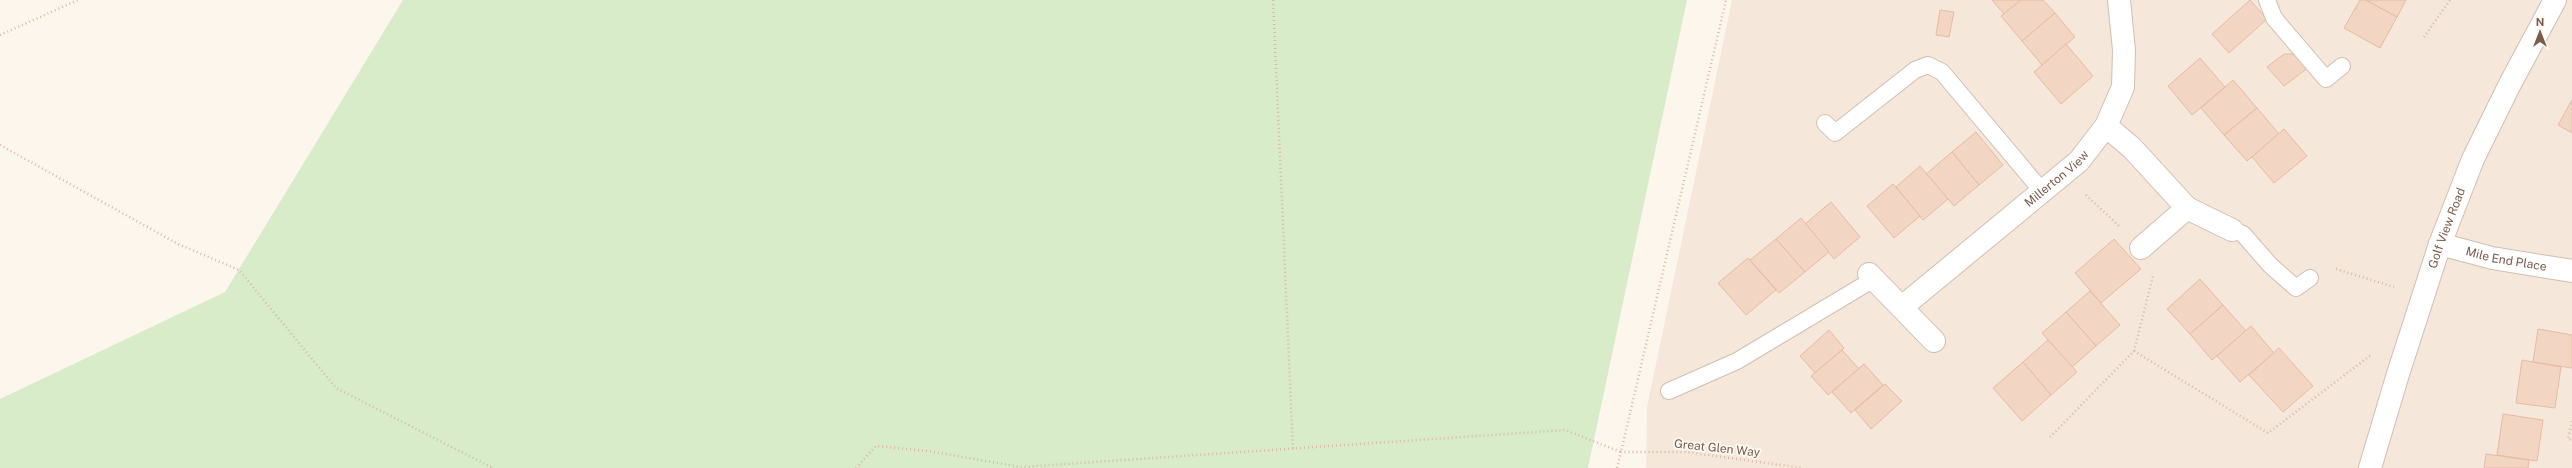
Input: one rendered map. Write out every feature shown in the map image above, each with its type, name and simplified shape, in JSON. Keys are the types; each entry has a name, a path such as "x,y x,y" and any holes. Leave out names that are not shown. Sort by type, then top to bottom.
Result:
{"street":[{"name":"Millerton View","path":"1902,308 2079,161 2106,126 2123,87 2124,50 2119,0"},
{"name":"Golf View Road","path":"2370,468 2398,374 2440,244 2473,159 2510,84 2555,0"},
{"path":"2106,126 2132,148 2186,208 2232,230"},
{"path":"2141,248 2186,208"},
{"name":"Mile End Place","path":"2440,244 2492,258 2572,271"},
{"path":"1871,276 1934,341"}],"lane":[{"path":"2267,0 2274,18 2326,79 2342,66"},
{"path":"1825,123 1835,133 1915,70 1928,65 1942,72 2042,191"},
{"path":"2232,230 2243,234 2270,265 2296,288 2310,278"},
{"path":"1670,391 1737,361 1871,276"}],"path":[{"path":"0,35 78,0"},
{"path":"1273,0 1293,449"},
{"path":"1617,468 1622,452 1726,0"},
{"path":"2424,36 2450,0"},
{"path":"0,145 178,244 239,270 336,388 493,468"},
{"path":"2050,437 2134,351 2154,271 2141,248 2065,173"},
{"path":"2310,278 2329,261 2335,269 2395,287"},
{"path":"2134,351 2268,433 2372,354"},
{"path":"2572,420 2569,424 2568,439 2572,440"},
{"path":"856,468 876,446 928,451 1022,467 1565,430 1622,452"},
{"name":"Great Glen Way","path":"1622,452 1686,452 1803,468"}],"shaded area":[{"path":"1732,0 2572,0 2572,468 1646,468 1647,407"}],"green space":[{"path":"403,0 1687,0 1588,468 0,468 0,399 225,292"}],"building":[{"path":"1992,0 2021,0 2004,14"},
{"path":"2021,0 2043,0 2055,13 2022,41 2001,16"},
{"path":"2250,0 2267,19 2229,53 2212,34"},
{"path":"2360,0 2366,0 2397,17 2380,48 2344,28"},
{"path":"2366,0 2406,0 2397,17"},
{"path":"1940,10 1954,12 1949,37 1936,35"},
{"path":"2055,13 2075,37 2042,65 2022,41"},
{"path":"2066,44 2093,76 2061,104 2034,72"},
{"path":"2284,54 2296,54 2309,67 2284,86 2267,67"},
{"path":"2200,58 2225,87 2192,115 2168,86"},
{"path":"2233,80 2257,108 2224,135 2201,108"},
{"path":"2572,100 2572,133 2558,125"},
{"path":"2257,108 2279,134 2247,161 2224,135"},
{"path":"2284,129 2307,156 2274,183 2252,157"},
{"path":"1976,132 2003,165 1979,185 1952,152"},
{"path":"1952,152 1979,185 1954,206 1926,174"},
{"path":"1920,166 1948,199 1923,220 1896,187"},
{"path":"1893,184 1920,216 1894,238 1867,206"},
{"path":"1831,202 1860,237 1834,259 1805,224"},
{"path":"1801,218 1829,252 1805,272 1776,239"},
{"path":"1776,239 1805,272 1779,293 1750,260"},
{"path":"2114,239 2141,269 2101,303 2075,273"},
{"path":"1748,258 1776,290 1746,315 1718,283"},
{"path":"2200,279 2223,305 2190,334 2167,309"},
{"path":"2090,291 2120,325 2096,346 2066,312"},
{"path":"2223,305 2246,331 2212,360 2190,334"},
{"path":"2066,312 2096,346 2072,367 2042,333"},
{"path":"2251,326 2274,353 2240,382 2217,356"},
{"path":"2538,329 2572,335 2572,368 2533,362"},
{"path":"1829,330 1844,348 1815,373 1800,356"},
{"path":"2048,340 2077,372 2051,395 2023,362"},
{"path":"2279,348 2313,386 2283,412 2249,375"},
{"path":"1842,350 1859,369 1828,395 1811,376"},
{"path":"2522,360 2561,367 2555,408 2516,403"},
{"path":"2023,362 2051,395 2022,421 1993,388"},
{"path":"1864,364 1883,385 1851,413 1832,392"},
{"path":"1885,384 1902,401 1871,429 1855,410"},
{"path":"2503,414 2543,420 2537,461 2497,455"},
{"path":"2486,454 2529,460 2528,468 2484,468"}]}
